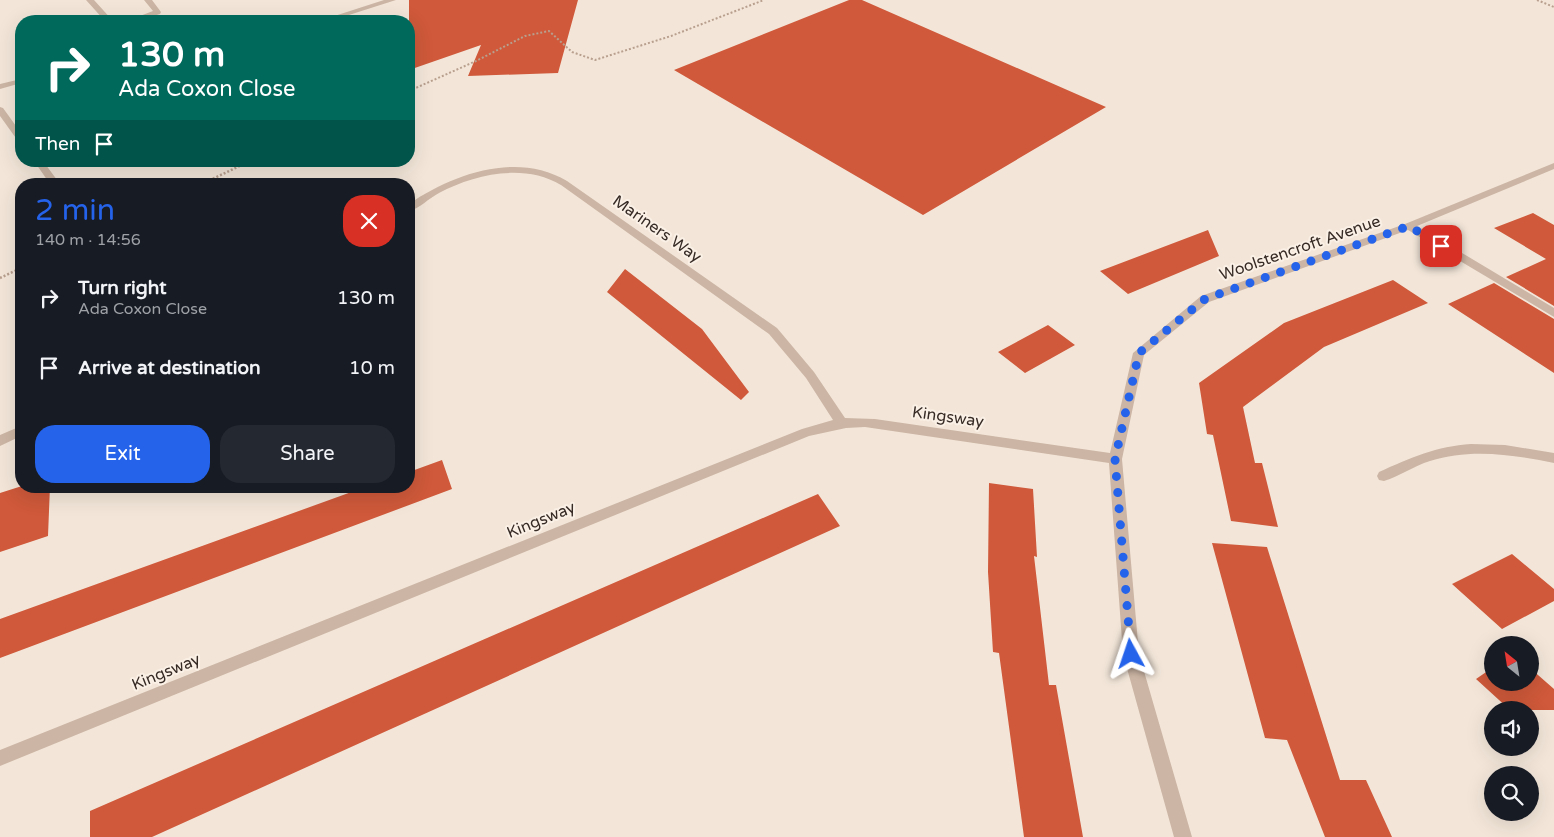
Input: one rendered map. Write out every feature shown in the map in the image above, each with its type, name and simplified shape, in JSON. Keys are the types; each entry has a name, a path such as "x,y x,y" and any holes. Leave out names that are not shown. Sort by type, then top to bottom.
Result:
{"street":[{"path":"90,0 104,15"},
{"path":"148,0 157,12 148,15"},
{"path":"343,15 392,0"},
{"path":"0,87 15,83"},
{"path":"0,110 15,130"},
{"name":"Woolstencroft Avenue","path":"1184,837 1131,654 1115,459 1139,353 1205,299 1409,226 1554,166"},
{"path":"42,167 51,178"},
{"name":"Mariners Way","path":"415,204 441,188 469,177 498,171 528,172 552,177 576,191 773,331 810,375 842,422"},
{"path":"1409,226 1554,313"},
{"name":"Kingsway","path":"0,758 806,432 842,422 868,422 1115,459"},
{"path":"0,441 15,434"},
{"path":"1384,476 1423,457 1456,449 1486,448 1525,452 1554,458"}],"path":[{"path":"415,88 476,61 524,36 549,31 572,52 595,60 670,36 764,0"},
{"path":"1537,0 1554,7"},
{"path":"215,178 238,167"},
{"path":"0,278 15,271"}],"building":[{"path":"409,0 578,0 558,73 468,76 481,45 415,68 415,15 409,15"},
{"path":"849,0 862,0 1106,107 923,215 674,70"},
{"path":"1533,213 1554,225 1554,306 1506,277 1546,259 1494,228"},
{"path":"1208,230 1219,256 1128,294 1100,271"},
{"path":"625,269 702,329 749,392 741,400 607,292"},
{"path":"1393,280 1428,303 1324,347 1243,407 1255,463 1262,463 1278,527 1231,521 1213,435 1207,434 1199,383 1284,323"},
{"path":"1494,283 1554,319 1554,373 1448,304"},
{"path":"1048,325 1075,345 1025,373 998,352"},
{"path":"442,460 452,489 0,658 0,619 349,493 415,493 415,470"},
{"path":"989,483 1033,489 1037,557 1034,556 1049,685 1056,685 1083,837 1024,837 999,653 993,652 988,572"},
{"path":"15,488 15,493 50,493 48,536 0,552 0,493"},
{"path":"818,494 840,526 152,837 90,837 90,811"},
{"path":"1212,543 1267,547 1340,780 1366,780 1392,837 1325,837 1287,740 1265,738"},
{"path":"1512,554 1554,589 1554,601 1502,629 1452,584"},
{"path":"1484,674 1484,686 1476,679"},
{"path":"1539,676 1554,689 1554,710 1539,710 1539,701 1500,701 1489,691 1539,691"}],"route":[{"path":"1131,654 1115,459 1139,353 1205,299 1409,226 1441,246"}]}
